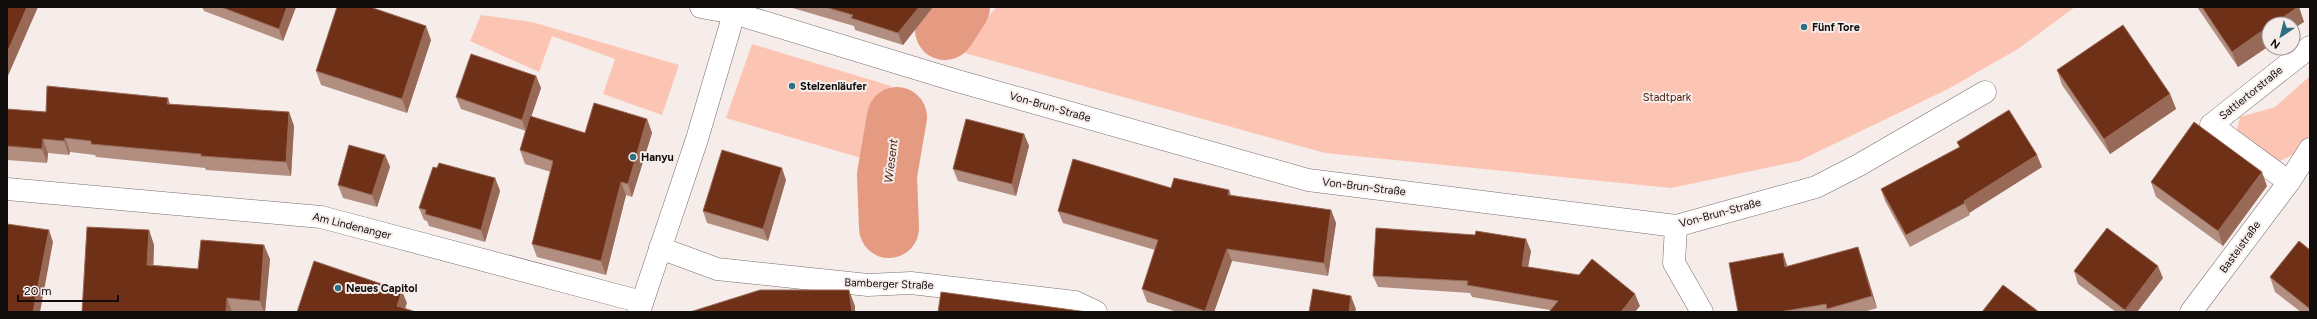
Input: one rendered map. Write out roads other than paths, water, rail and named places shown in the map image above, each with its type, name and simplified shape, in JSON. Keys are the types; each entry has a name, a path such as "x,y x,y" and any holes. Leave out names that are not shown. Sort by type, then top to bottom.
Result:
{"street":[{"name":"Von-Brun-Straße","path":"701,7 735,10 954,80 1308,180 1676,226 1816,187 1859,165 1985,92"},
{"path":"641,307 697,139 735,10"},
{"name":"Sattlertorstraße","path":"2289,182 2211,125 2310,47"},
{"name":"Basteistraße","path":"2191,312 2289,182 2310,149"},
{"name":"Am Lindenanger","path":"7,189 321,217 641,307"},
{"path":"1676,226 1674,263 1702,312"},
{"name":"Bamberger Straße","path":"660,248 717,269 868,285 911,283 1075,302 1096,312"}],"waterway":[{"name":"Wiesent","path":"945,30 960,7"},
{"name":"Wiesent","path":"889,228 887,175 897,117"}],"place":[{"name":"Fünf Tore","path":"1804,27"},
{"name":"Stelzenläufer","path":"792,86"},
{"name":"Hanyu","path":"633,157"},
{"name":"Neues Capitol","path":"338,288"}],"park label":[{"name":"Stadtpark","path":"1667,97"}]}
